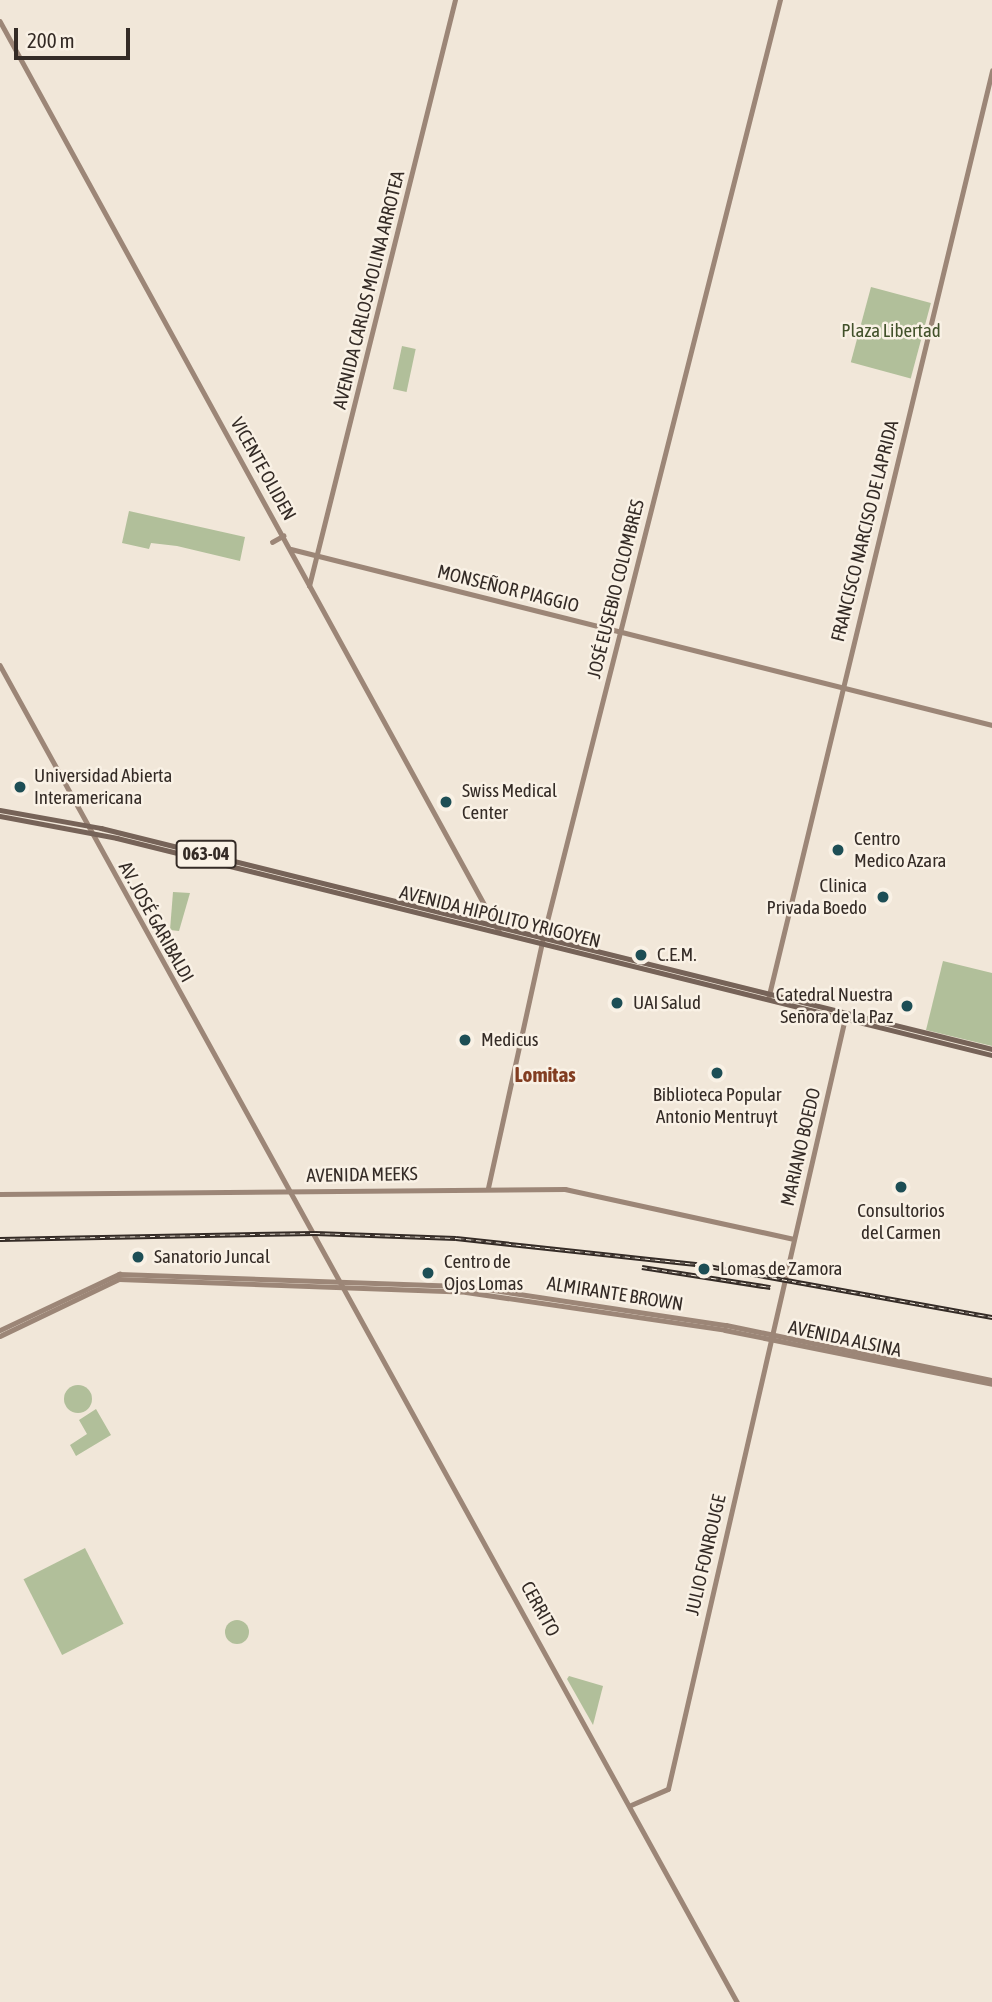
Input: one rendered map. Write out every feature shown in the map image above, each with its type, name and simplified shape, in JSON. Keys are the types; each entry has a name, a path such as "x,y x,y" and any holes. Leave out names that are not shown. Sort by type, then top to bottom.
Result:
{"main road":[{"name":"AVENIDA HIPÓLITO YRIGOYEN","path":"0,813 90,826 992,1049"},
{"name":"AVENIDA HIPÓLITO YRIGOYEN","path":"0,813 93,832 498,928"},
{"name":"AVENIDA HIPÓLITO YRIGOYEN","path":"846,1015 992,1055"}],"street":[{"name":"AVENIDA CARLOS MOLINA ARROTEA","path":"309,586 455,0"},
{"name":"JOSÉ EUSEBIO COLOMBRES","path":"488,1188 542,939 780,0"},
{"name":"VICENTE OLIDEN","path":"0,21 498,928"},
{"name":"FRANCISCO NARCISO DE LAPRIDA","path":"769,996 841,687 992,71"},
{"path":"272,542 284,535"},
{"name":"MONSEÑOR PIAGGIO","path":"291,549 992,725"},
{"name":"AV. JOSÉ GARIBALDI","path":"0,665 315,1233"},
{"name":"MARIANO BOEDO","path":"783,1287 846,1015"},
{"name":"AVENIDA MEEKS","path":"0,1194 565,1189 794,1239"},
{"name":"CERRITO","path":"315,1233 737,2002"},
{"name":"ALMIRANTE BROWN","path":"0,1330 116,1274 479,1293 692,1322"},
{"name":"ALMIRANTE BROWN","path":"0,1336 119,1279 343,1285"},
{"name":"JULIO FONROUGE","path":"631,1805 668,1788 783,1287"},
{"name":"AVENIDA ALSINA","path":"692,1322 992,1382"}],"green space":[{"name":"Plaza Libertad","path":"871,287 931,303 911,378 851,362"},
{"path":"402,346 416,349 407,392 393,389"},
{"path":"129,511 245,537 240,561 177,546 151,543 149,549 122,543"},
{"path":"173,892 190,893 179,931 170,930"},
{"path":"943,961 992,973 992,1046 926,1030"},
{"path":"78,1385 88,1389 92,1399 88,1409 78,1413 68,1409 64,1399 68,1389"},
{"path":"96,1409 111,1435 76,1456 70,1445 87,1434 79,1420"},
{"path":"85,1548 124,1624 62,1655 24,1579"},
{"path":"237,1620 248,1627 249,1632 242,1643 237,1644 226,1637 225,1632 232,1621"},
{"path":"569,1676 603,1686 593,1725 567,1679"}],"railway":[{"path":"0,1239 315,1233 456,1238 703,1265 992,1317"},
{"path":"642,1267 770,1287"}],"place":[{"name":"Universidad Abierta Interamericana","path":"20,787"},
{"name":"Swiss Medical Center","path":"446,802"},
{"name":"Centro Medico Azara","path":"838,850"},
{"name":"Clinica Privada Boedo","path":"883,897"},
{"name":"C.E.M.","path":"641,955"},
{"name":"UAI Salud","path":"617,1003"},
{"name":"Catedral Nuestra Señora de la Paz","path":"907,1006"},
{"name":"Medicus","path":"465,1040"},
{"name":"Biblioteca Popular Antonio Mentruyt","path":"717,1073"},
{"name":"Consultorios del Carmen","path":"901,1187"},
{"name":"Sanatorio Juncal","path":"138,1257"},
{"name":"Lomas de Zamora","path":"704,1269"},
{"name":"Centro de Ojos Lomas","path":"428,1273"}],"district":[{"name":"Lomitas","path":"545,1074"}]}
